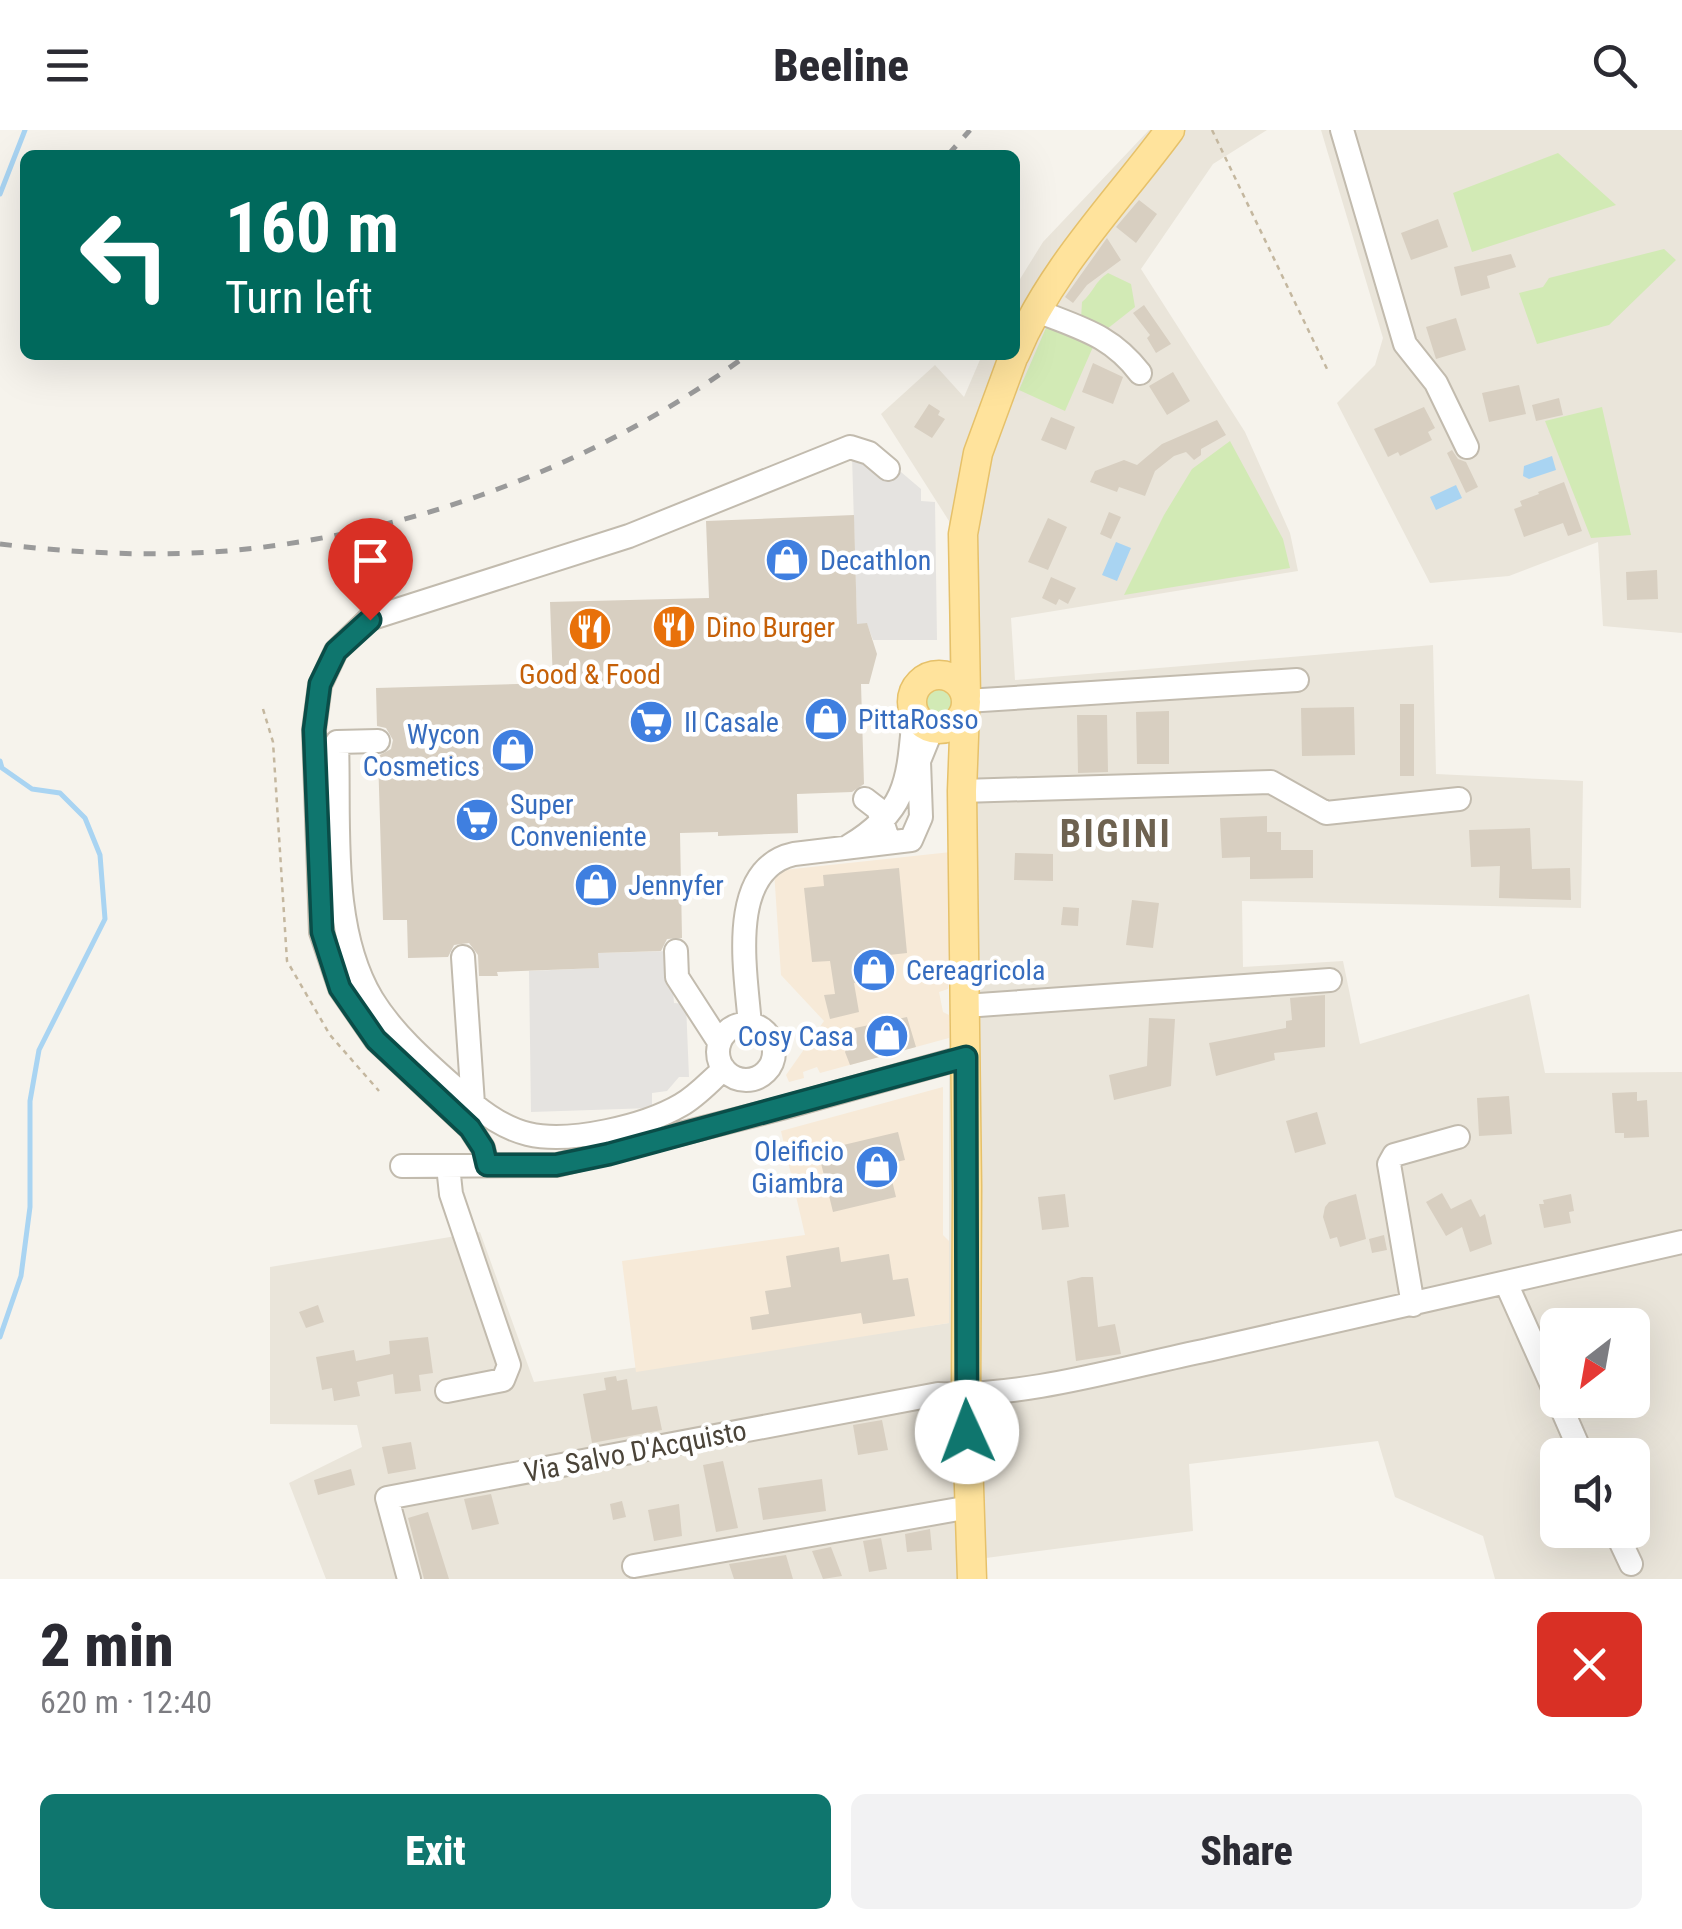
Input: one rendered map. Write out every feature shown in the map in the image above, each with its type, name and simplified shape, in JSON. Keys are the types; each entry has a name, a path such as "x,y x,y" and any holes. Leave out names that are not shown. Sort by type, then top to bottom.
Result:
{"main road":[{"path":"1020,343 1035,310 1070,255 1170,130"},
{"path":"972,1579 966,1395 962,791 966,637 962,592 964,534 978,453 1013,360"},
{"path":"962,592 953,636 912,696 954,764 962,791"},
{"path":"927,677 951,678 966,703"},
{"path":"927,724 954,725 966,703"}],"street":[{"path":"1342,130 1406,344 1436,383 1467,447"},
{"path":"1035,310 1110,341 1140,373"},
{"path":"487,1165 483,1148 470,1128 376,1040 340,988 322,932 314,730 320,684 336,651 370,620 628,536 850,446 869,453 888,469"},
{"path":"966,703 1297,680"},
{"path":"844,848 883,823 901,794 927,724"},
{"path":"750,1025 743,948 752,891 761,872 776,858 901,844 914,836 920,817 918,760 927,724"},
{"path":"378,741 337,742 342,906 350,956 373,1001 407,1044 473,1104 510,1129 534,1136 577,1135 650,1120 684,1104 724,1069"},
{"path":"962,791 1271,782 1326,813 1459,799"},
{"path":"866,799 878,808 888,837 901,844"},
{"path":"676,951 677,977 719,1042 719,1060 724,1069 743,1080 762,1074 772,1062 772,1043 764,1031 750,1025 735,1026 719,1042"},
{"path":"463,957 473,1104"},
{"path":"965,1006 1330,980"},
{"path":"402,1166 556,1165 966,1057"},
{"path":"762,1074 772,1080 782,1108"},
{"path":"1413,1305 1389,1164 1394,1155 1458,1137"},
{"path":"447,1392 504,1380 509,1365 451,1194 448,1166"},
{"path":"966,1395 1052,1383 1682,1242"},
{"path":"1506,1283 1540,1360"},
{"name":"Via Salvo D'Acquisto","path":"409,1579 387,1498 938,1394 966,1395"},
{"path":"634,1566 970,1507"},
{"path":"1624,1548 1631,1564"}],"path":[{"path":"1212,130 1328,370"},
{"path":"263,709 273,742 288,962 330,1035 379,1091"}],"shaded area":[{"path":"1149,130 1267,130 1213,164 1141,269 1245,432 1290,533 1298,571 1011,618 1015,680 1433,645 1436,774 1583,781 1581,908 1242,901 1243,967 1343,961 1360,1044 1529,994 1545,1073 1682,1072 1682,1579 1495,1579 1483,1536 1395,1497 1378,1441 1189,1464 1193,1531 986,1558 986,1579 326,1579 289,1483 362,1447 357,1425 270,1424 270,1267 480,1232 534,1382 949,1323 949,521 881,414 935,365 964,397 980,360 1020,360 1020,279 1043,242"},
{"path":"1321,130 1682,130 1682,633 1603,626 1598,542 1509,576 1430,583 1337,403 1375,365 1383,338"},
{"path":"875,450 921,489 921,501 935,502 937,640 873,640 867,624 857,624 852,456"},
{"name":"Oleificio Giambra","path":"951,852 948,989 939,992 943,1012 951,1016 949,1038 820,1073 817,1067 803,1072 804,1078 789,1082 786,1075 824,1021 781,975 774,871"},
{"path":"670,951 674,1003 686,1004 689,1077 679,1077 667,1091 652,1093 652,1108 531,1112 529,971 598,968 598,953"},
{"path":"943,1087 943,1235 949,1241 949,1323 636,1372 622,1261 805,1235 781,1131"}],"green space":[{"path":"1558,153 1616,205 1472,252 1453,193"},
{"path":"1664,249 1676,260 1609,325 1537,344 1519,293 1543,287 1549,278"},
{"path":"1108,273 1131,284 1135,307 1107,329 1081,319 1082,302"},
{"path":"1049,321 1096,340 1065,411 1019,390"},
{"path":"1602,407 1631,535 1591,538 1545,421"},
{"path":"1230,441 1283,539 1290,568 1124,595 1192,469"},
{"path":"937,685 949,690 954,702 949,714 937,719 925,714 920,702 925,690"}],"water":[{"path":"1552,456 1556,470 1529,479 1523,476 1524,466"},
{"path":"1456,485 1462,498 1436,510 1430,497"},
{"path":"1116,542 1131,548 1117,581 1102,575"}],"building":[{"path":"1139,200 1157,214 1136,243 1116,227"},
{"path":"1438,219 1448,247 1411,260 1401,233"},
{"path":"1107,238 1121,260 1087,285 1073,303 1065,297"},
{"path":"1511,254 1516,267 1487,276 1490,288 1461,296 1454,267"},
{"path":"1144,305 1171,344 1156,353 1147,338 1150,335 1133,313"},
{"path":"1456,318 1466,350 1436,359 1426,327"},
{"path":"1093,363 1123,377 1113,404 1082,392"},
{"path":"1173,372 1190,401 1167,415 1149,386"},
{"path":"1519,385 1526,414 1489,422 1482,393"},
{"path":"1559,398 1563,415 1536,421 1532,405"},
{"path":"929,404 945,419 932,438 914,427"},
{"path":"1424,407 1435,428 1428,432 1432,440 1400,456 1398,452 1388,457 1374,429"},
{"path":"1051,417 1075,427 1066,450 1041,440"},
{"path":"1217,420 1226,435 1201,449 1201,455 1194,460 1186,452 1174,456 1155,471 1145,496 1119,487 1117,492 1090,482 1095,471 1124,460 1137,465 1162,444"},
{"path":"1452,450 1466,462 1478,487 1466,493 1447,453"},
{"path":"1564,482 1582,531 1568,536 1563,523 1524,537 1514,509 1522,506 1520,501"},
{"path":"1109,512 1121,517 1111,539 1100,534"},
{"path":"854,515 857,624 867,623 877,654 869,684 861,684 864,784 852,792 797,794 798,833 680,833 682,938 667,939 661,951 598,953 599,968 497,972 498,976 479,976 478,955 469,943 454,945 448,957 408,958 407,920 383,920 378,756 391,749 393,740 386,728 377,726 376,688 553,683 550,602 709,598 706,521"},
{"path":"1048,518 1067,527 1048,570 1028,562"},
{"path":"1657,570 1658,599 1627,600 1626,572"},
{"path":"1051,577 1076,588 1068,604 1059,599 1056,605 1042,598"},
{"path":"1400,704 1414,704 1414,776 1400,776"},
{"path":"1354,707 1355,755 1302,756 1301,708"},
{"path":"1169,711 1169,764 1137,764 1136,712"},
{"path":"1077,715 1107,715 1108,772 1078,773"},
{"path":"1267,816 1267,832 1281,832 1281,850 1313,850 1313,878 1250,879 1250,857 1222,858 1220,818"},
{"path":"1530,828 1532,869 1570,868 1571,900 1499,898 1500,866 1471,867 1469,830"},
{"path":"1015,853 1053,854 1053,881 1014,880"},
{"path":"899,868 907,953 880,956 883,980 854,983 859,1012 830,1019 824,995 835,994 830,961 812,962 804,888 824,886 823,875"},
{"path":"1132,900 1159,903 1153,948 1126,945"},
{"path":"1063,907 1079,908 1078,926 1061,925"},
{"path":"1325,995 1325,1047 1274,1053 1275,1060 1216,1076 1209,1043 1286,1028 1286,1021 1292,1020 1290,998"},
{"path":"907,1017 916,1047 850,1065 845,1052 855,1028"},
{"path":"1149,1018 1175,1019 1171,1086 1114,1100 1109,1075 1147,1066"},
{"path":"1637,1092 1637,1101 1647,1100 1649,1137 1624,1138 1624,1133 1615,1133 1612,1093"},
{"path":"1509,1096 1512,1134 1479,1136 1477,1098"},
{"path":"1317,1112 1326,1144 1295,1153 1286,1121"},
{"path":"898,1132 905,1160 888,1164 896,1197 833,1212 818,1151"},
{"path":"1442,1193 1451,1209 1471,1199 1480,1217 1485,1214 1492,1244 1470,1252 1462,1227 1446,1236 1426,1202"},
{"path":"1065,1194 1069,1227 1042,1230 1038,1197"},
{"path":"1356,1194 1366,1239 1340,1247 1337,1237 1330,1239 1323,1217 1325,1207 1329,1202"},
{"path":"1571,1194 1571,1223 1544,1228 1539,1204"},
{"path":"1384,1235 1387,1250 1372,1253 1369,1239"},
{"path":"839,1247 841,1262 889,1254 893,1280 908,1278 915,1316 863,1324 861,1313 752,1330 750,1317 769,1314 765,1291 791,1287 786,1256"},
{"path":"1093,1277 1098,1327 1115,1324 1121,1354 1076,1361 1067,1281"},
{"path":"318,1305 324,1322 306,1328 299,1312"},
{"path":"428,1337 433,1373 419,1375 421,1391 395,1394 393,1374 357,1382 360,1396 334,1401 332,1388 322,1390 316,1357 354,1350 356,1361 390,1354 389,1341"},
{"path":"616,1376 617,1381 627,1379 632,1410 657,1406 662,1430 592,1443 583,1394 606,1390 604,1378"},
{"path":"882,1420 888,1450 858,1455 853,1425"},
{"path":"411,1442 416,1469 388,1474 382,1447"},
{"path":"723,1461 738,1528 716,1532 703,1465"},
{"path":"351,1469 355,1485 318,1495 314,1480"},
{"path":"822,1479 826,1511 763,1520 758,1488"},
{"path":"491,1494 499,1524 472,1530 464,1499"},
{"path":"622,1501 626,1517 613,1520 610,1504"},
{"path":"679,1504 682,1536 654,1541 648,1510"},
{"path":"428,1512 449,1579 424,1579 408,1518"},
{"path":"930,1529 932,1550 907,1552 905,1534"},
{"path":"881,1538 887,1569 869,1572 863,1541"},
{"path":"831,1547 842,1576 823,1579 812,1551"},
{"path":"786,1555 793,1579 734,1579 729,1564"}],"waterway":[{"path":"0,194 25,130"},
{"path":"0,761 2,768 32,789 60,793 85,818 100,855 105,919 39,1050 30,1101 30,1207 21,1276 0,1337"}],"railway":[{"path":"952,150 970,130"},
{"path":"0,544 114,553 199,553 365,529 434,511 566,461 630,429 740,360"}],"place":[{"name":"Decathlon","path":"787,560"},
{"name":"Dino Burger","path":"674,627"},
{"name":"Good & Food","path":"590,629"},
{"name":"PittaRosso","path":"826,719"},
{"name":"Il Casale","path":"651,722"},
{"name":"Wycon Cosmetics","path":"513,750"},
{"name":"Super Conveniente","path":"477,820"},
{"name":"Jennyfer","path":"596,885"},
{"name":"Cereagricola","path":"874,970"},
{"name":"Cosy Casa","path":"887,1036"},
{"name":"Oleificio Giambra","path":"877,1167"}],"district":[{"name":"BIGINI","path":"1116,834"}],"route":[{"path":"370,620 336,651 320,684 314,730 322,932 340,988 376,1040 470,1128 483,1148 487,1165 556,1165 609,1154 966,1057 967,1432"}]}
